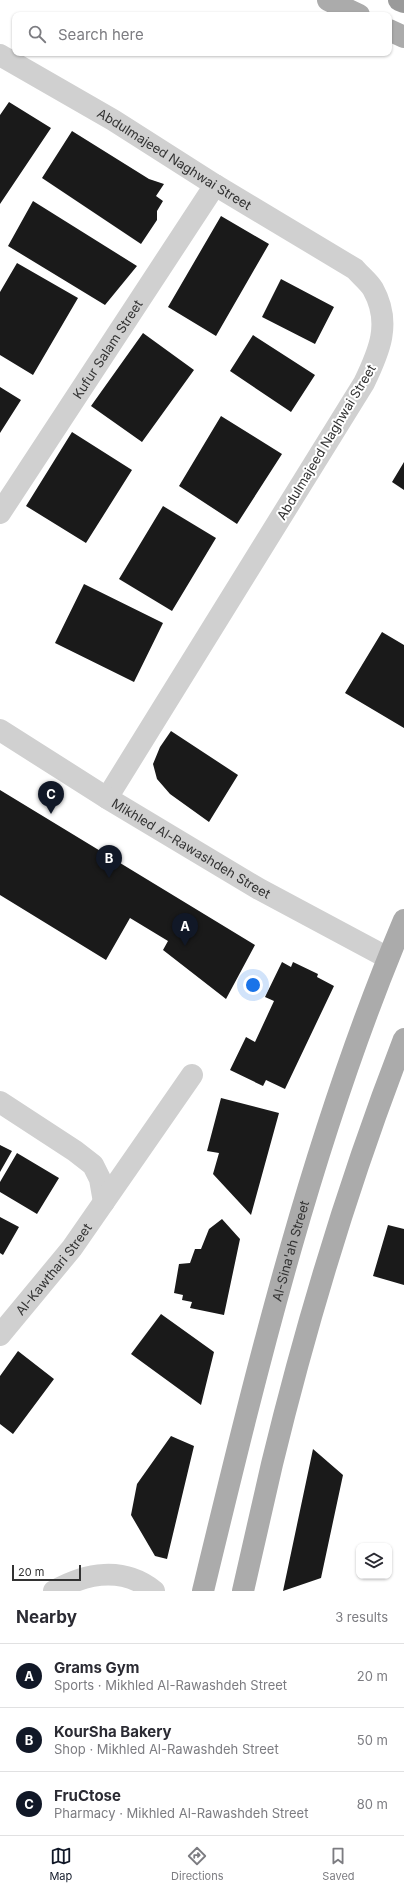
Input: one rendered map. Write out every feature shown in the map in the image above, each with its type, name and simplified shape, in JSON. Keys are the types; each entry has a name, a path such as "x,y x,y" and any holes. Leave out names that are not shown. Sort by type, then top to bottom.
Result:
{"highway":[{"path":"399,0 404,2"}],"main road":[{"path":"328,0 353,12"},
{"name":"Al-Sina'ah Street","path":"203,1591 276,1301 354,1048 404,920"},
{"path":"243,1591 272,1464 325,1268 353,1176 404,1039"}],"street":[{"name":"Abdulmajeed Naghwai Street","path":"1,57 113,120 215,185 355,269 373,289 382,313 383,333 378,354 364,383 107,798"},
{"name":"Kufur Salam Street","path":"0,513 215,185"},
{"name":"Mikhled Al-Rawashdeh Street","path":"0,730 107,798 259,889 388,958"},
{"name":"Al-Kawthari Street","path":"0,1335 72,1248 192,1075"},
{"path":"0,1102 76,1150 93,1164 100,1179 104,1202"},
{"path":"54,1591 89,1576 105,1574 118,1575 133,1579 154,1591"}],"building":[{"path":"9,102 51,128 0,204 0,115"},
{"path":"72,131 149,179 164,184 156,196 163,201 157,211 157,220 141,244 42,178"},
{"path":"33,201 137,266 105,305 8,246"},
{"path":"221,216 269,244 216,336 168,307"},
{"path":"17,263 78,298 33,375 0,355 0,292"},
{"path":"281,279 334,307 315,344 262,317"},
{"path":"143,333 194,370 142,442 91,406"},
{"path":"253,335 315,375 291,412 230,371"},
{"path":"0,387 21,400 0,433"},
{"path":"221,416 282,454 237,524 179,486"},
{"path":"72,432 132,470 86,543 26,506"},
{"path":"404,462 404,490 392,482"},
{"path":"163,506 216,538 172,611 119,579"},
{"path":"84,584 163,623 134,682 55,643"},
{"path":"382,632 404,645 404,728 345,693"},
{"path":"171,731 238,775 209,822 170,794 157,779 153,764 160,747"},
{"path":"0,790 255,945 226,999 163,950 168,941 130,918 106,960 0,895"},
{"path":"282,962 291,967 293,962 318,974 317,977 334,986 285,1089 266,1080 263,1086 230,1070 246,1037 255,1042 274,1001 265,997"},
{"path":"221,1098 279,1113 251,1215 213,1174 219,1153 207,1151"},
{"path":"0,1145 12,1151 0,1172"},
{"path":"17,1153 59,1178 37,1214 0,1192 0,1182"},
{"path":"0,1217 19,1227 3,1255 0,1253"},
{"path":"222,1219 240,1239 224,1315 190,1308 192,1302 182,1300 183,1295 174,1293 179,1264 190,1263 195,1249 201,1249 209,1229"},
{"path":"388,1225 404,1229 404,1285 373,1276"},
{"path":"161,1314 214,1352 201,1405 131,1354"},
{"path":"18,1351 54,1379 13,1434 0,1424 0,1376"},
{"path":"171,1436 194,1446 167,1559 155,1556 131,1515 137,1484"},
{"path":"313,1449 343,1475 321,1578 283,1591"}],"place":[{"name":"FruCtose","path":"51,814"},
{"name":"KourSha Bakery","path":"109,878"},
{"name":"Grams Gym","path":"185,946"}]}
